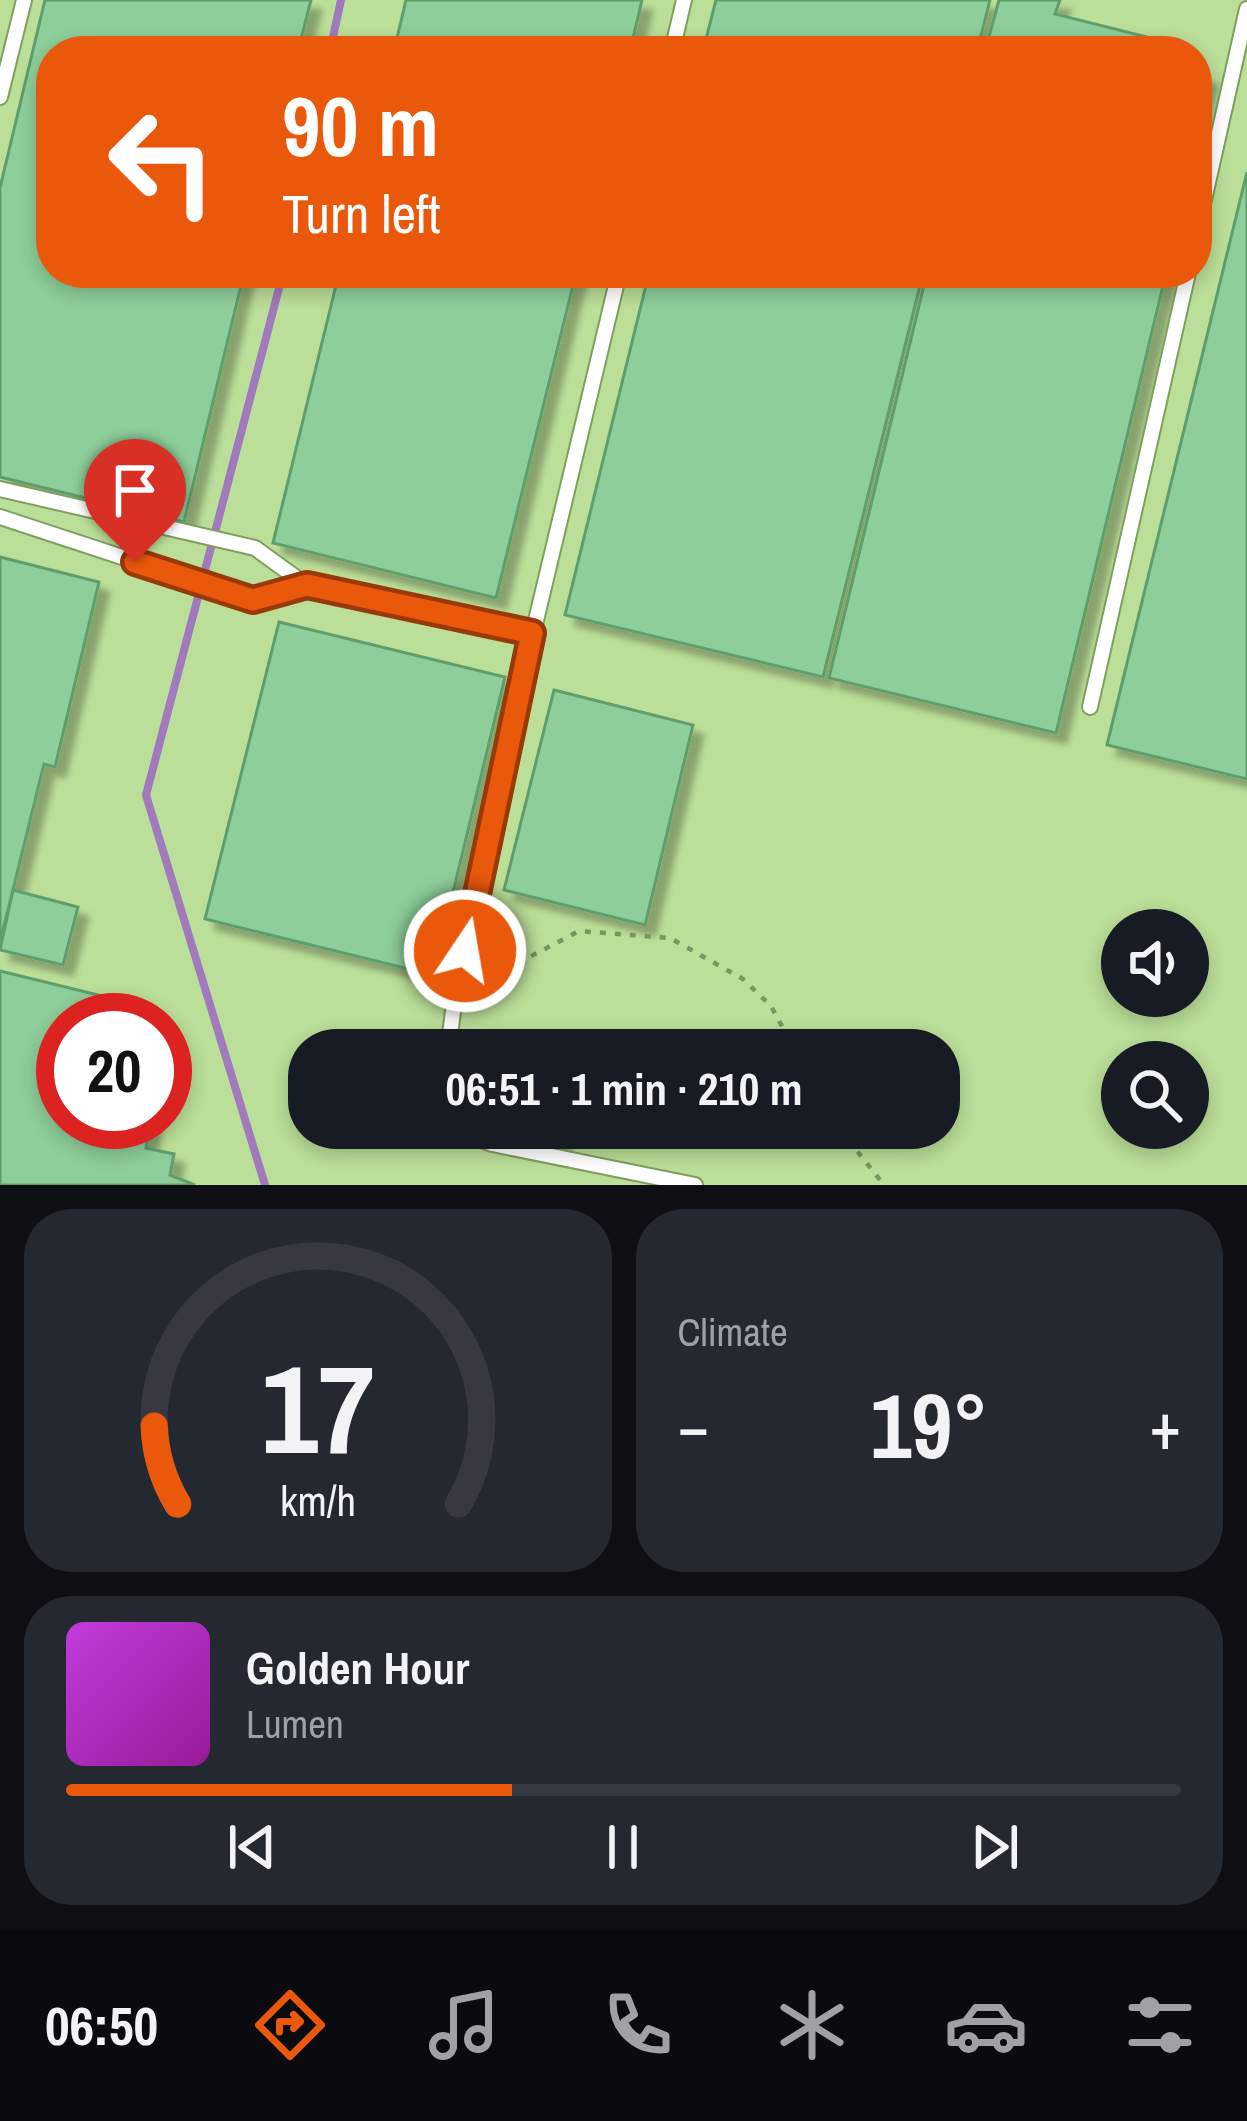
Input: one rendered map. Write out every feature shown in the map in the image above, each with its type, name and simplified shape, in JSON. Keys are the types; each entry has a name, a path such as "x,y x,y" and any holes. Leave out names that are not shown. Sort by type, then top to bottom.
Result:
{"lane":[{"path":"0,97 24,0"},
{"path":"676,36 685,0"},
{"path":"1212,164 1247,9"},
{"path":"451,1029 532,633 615,288"},
{"path":"1090,707 1185,288"},
{"path":"0,489 255,548 307,585 532,633"},
{"path":"0,517 253,600 307,585"},
{"path":"517,1149 695,1185"}],"path":[{"path":"455,996 579,931 670,938 743,979 771,1006 784,1029"},
{"path":"856,1149 884,1185"}],"building":[{"path":"45,0 311,0 302,36 36,36"},
{"path":"406,0 642,0 634,36 398,36"},
{"path":"716,0 990,0 981,36 707,36"},
{"path":"999,0 1060,0 1055,14 1143,36 989,36"},
{"path":"36,38 36,288 240,288 184,522 0,477 0,188"},
{"path":"1247,172 1247,779 1107,745"},
{"path":"335,288 572,288 496,598 273,543"},
{"path":"645,288 919,288 823,677 565,615"},
{"path":"923,288 1162,288 1056,733 829,678"},
{"path":"0,557 99,582 55,767 44,764 0,942"},
{"path":"279,622 505,677 433,975 205,919"},
{"path":"554,690 693,725 645,925 504,890"},
{"path":"13,890 78,907 63,965 0,950"},
{"path":"0,971 90,993 36,993 36,1149 151,1149 174,1154 170,1175 195,1185 0,1185"}],"waterway":[{"path":"333,36 341,0"},
{"path":"265,1185 146,795 279,288"}],"route":[{"path":"135,562 253,600 307,585 532,633 465,951"}]}
